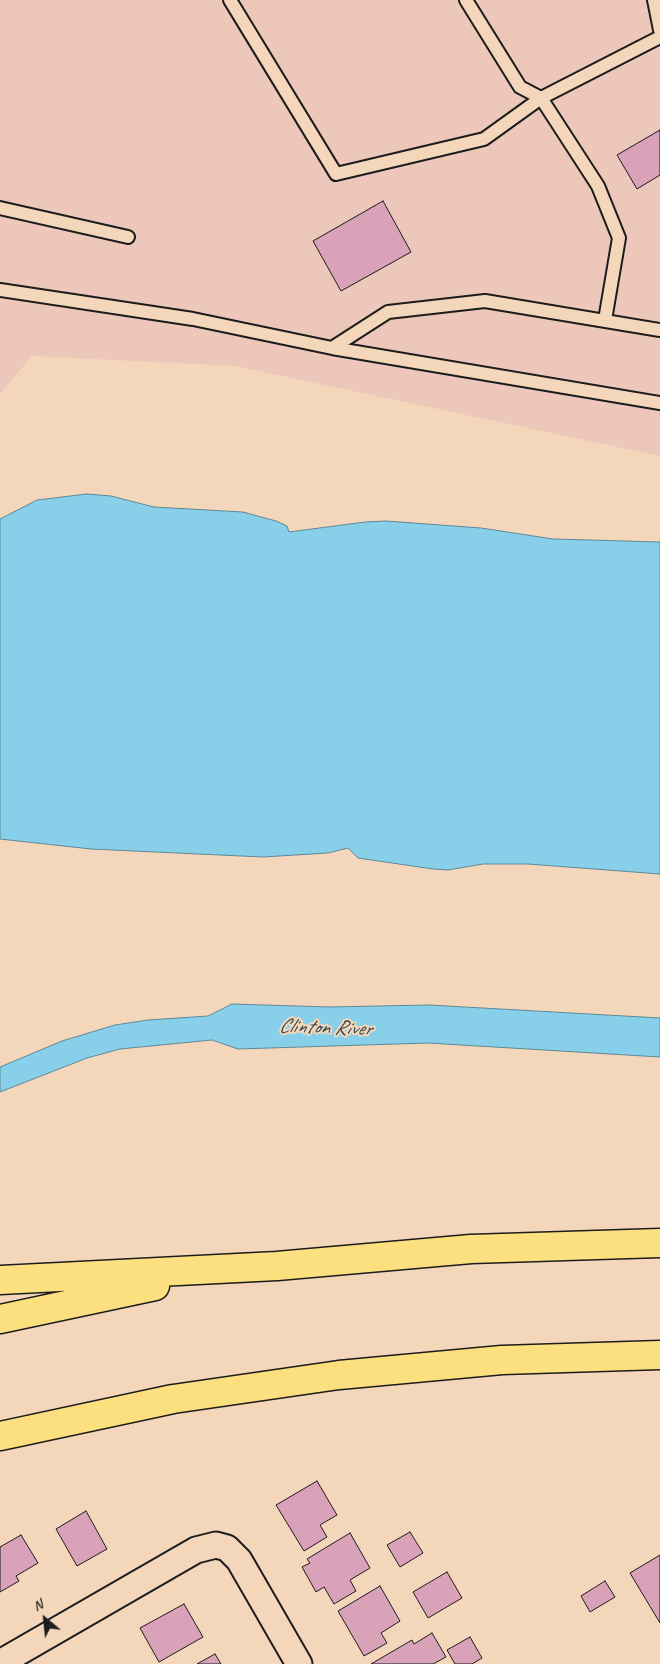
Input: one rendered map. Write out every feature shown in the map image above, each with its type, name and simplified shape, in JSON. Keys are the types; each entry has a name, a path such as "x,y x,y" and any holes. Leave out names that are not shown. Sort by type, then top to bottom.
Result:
{"highway":[{"path":"0,1280 277,1266 471,1249 660,1243"},
{"path":"0,1319 159,1285 277,1266"},
{"path":"0,1436 173,1399 339,1375 502,1360 660,1355"}],"street":[{"path":"0,1663 196,1550 209,1545 222,1546 233,1552 299,1664"}],"lane":[{"path":"230,0 336,174 484,139 542,98 660,36"},
{"path":"466,0 520,86 542,98 598,186 619,238 605,320"},
{"path":"654,0 660,30"},
{"path":"0,208 128,237"},
{"path":"0,290 192,319 332,348 660,403"},
{"path":"332,348 388,312 485,301 660,330"}],"shaded area":[{"path":"0,0 660,0 660,456 235,366 32,356 0,394"}],"water":[{"path":"87,494 111,496 154,507 243,512 276,521 287,526 289,532 386,521 481,528 553,539 660,542 660,874 528,864 483,864 448,870 433,869 358,858 348,848 328,853 263,857 91,849 0,839 0,519 37,500"},
{"name":"Clinton River","path":"232,1004 329,1007 429,1005 660,1018 660,1057 428,1043 238,1049 212,1040 120,1049 87,1058 0,1092 0,1067 62,1041 115,1025 148,1020 208,1016"}],"building":[{"path":"660,130 660,175 637,189 617,155"},
{"path":"383,201 411,252 341,291 313,241"},
{"path":"317,1481 337,1515 320,1525 327,1537 304,1551 276,1505"},
{"path":"86,1511 107,1549 77,1566 56,1529"},
{"path":"410,1532 423,1553 400,1567 387,1545"},
{"path":"350,1533 370,1568 350,1580 356,1591 334,1604 324,1587 316,1592 302,1567 310,1563 307,1559"},
{"path":"21,1535 38,1563 16,1576 19,1581 0,1592 0,1547"},
{"path":"660,1555 660,1623 630,1573"},
{"path":"447,1572 462,1598 428,1618 413,1592"},
{"path":"605,1581 615,1597 590,1612 581,1596"},
{"path":"380,1586 400,1621 381,1633 387,1643 364,1656 338,1611"},
{"path":"184,1604 203,1637 159,1662 140,1628"},
{"path":"432,1633 446,1657 433,1664 371,1664 412,1640 414,1644"},
{"path":"470,1637 482,1658 472,1664 455,1664 447,1650"},
{"path":"215,1654 221,1664 197,1664"}]}
